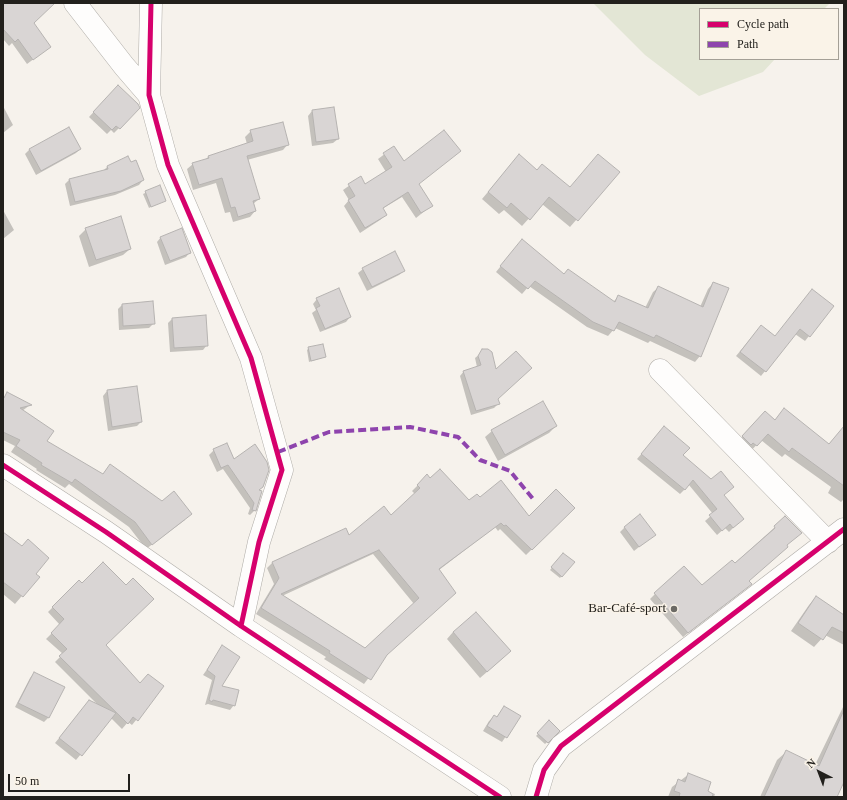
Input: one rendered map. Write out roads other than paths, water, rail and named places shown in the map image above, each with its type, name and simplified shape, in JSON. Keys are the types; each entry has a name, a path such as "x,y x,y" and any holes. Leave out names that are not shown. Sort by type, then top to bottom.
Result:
{"street":[{"path":"75,3 124,66 149,94"},
{"path":"151,3 149,94 168,165 251,358 282,470 259,542 241,626"},
{"path":"536,797 544,770 561,746 836,536 660,370"},
{"path":"3,465 106,532 241,626 500,797"}],"place":[{"name":"Bar-Café-sport","path":"674,609"}]}
